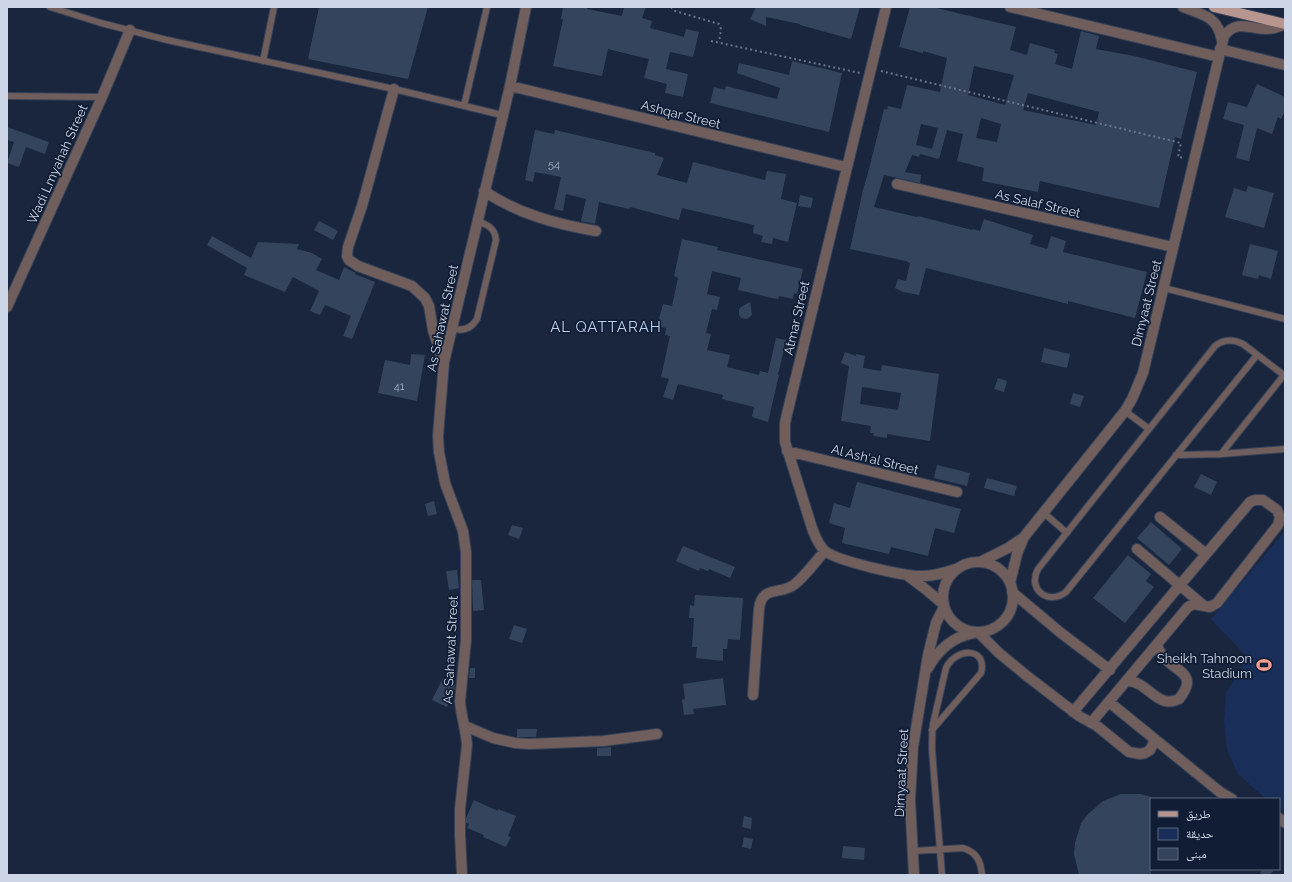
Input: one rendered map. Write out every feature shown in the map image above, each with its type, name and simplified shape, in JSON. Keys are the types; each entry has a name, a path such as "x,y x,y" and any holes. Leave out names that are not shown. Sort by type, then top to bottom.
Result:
{"main road":[{"path":"1214,7 1285,24"}],"street":[{"name":"As Sahawat Street","path":"462,875 460,809 467,745 460,701 466,640 466,552 461,526 445,483 439,452 438,436 444,362 510,86 526,7"},
{"name":"Atmar Street","path":"825,551 817,542 787,451 784,437 785,423 886,7"},
{"path":"1010,7 1220,49 1285,65"},
{"path":"1183,7 1212,20 1219,29 1220,49"},
{"path":"1220,49 1227,32 1236,27 1240,26 1272,29 1285,24"},
{"name":"Wadi Lmyahah Street","path":"7,307 130,30"},
{"name":"Dimyaat Street","path":"980,562 1008,548 1024,537 1125,411 1132,399 1143,373 1220,49"},
{"name":"Ashqar Street","path":"510,86 846,167"},
{"path":"394,89 362,206 348,247 347,256 349,260 358,266 412,286 425,298 429,306 432,330 444,362"},
{"name":"As Salaf Street","path":"897,184 1173,247"},
{"path":"484,190 509,206 535,216 568,226 596,231"},
{"name":"Al Ash'al Street","path":"787,451 956,492"},
{"path":"1074,712 1250,502 1262,500 1277,510 1280,517 1278,526 1217,603 1210,607 1194,604 1188,607 1091,723"},
{"path":"1160,517 1206,554"},
{"name":"Dimyaat Street","path":"1011,588 1017,554 1024,537"},
{"path":"1137,549 1204,607"},
{"path":"753,695 759,609 762,598 771,591 784,590 795,584 825,551 846,561 904,574 932,576 959,568"},
{"path":"1011,588 1013,602 1010,612 1004,620 992,629 977,632 965,630 948,616 943,605 942,593 945,583 951,574 965,564 980,562 992,565 1002,572 1011,588 1061,633 1110,670"},
{"path":"904,574 924,588 943,605"},
{"name":"Dimyaat Street","path":"914,875 910,800 913,747 928,655 936,623 943,605"},
{"path":"977,632 999,653 1074,712 1129,752 1140,754 1150,750 1155,740"},
{"name":"Dimyaat Street","path":"925,674 937,654 945,646 965,634 977,632"},
{"path":"1126,681 1139,683 1161,700 1170,702 1179,699 1187,687 1187,679 1183,673 1163,657 1157,644"},
{"path":"1109,702 1222,796"},
{"path":"465,726 493,738 515,743 529,744 603,740 657,734"}],"lane":[{"path":"50,7 101,23 167,40 394,89 502,115"},
{"path":"263,61 274,7"},
{"path":"464,106 487,7"},
{"path":"7,96 102,96"},
{"path":"452,328 457,330 467,329 477,319 496,240 490,227 477,221"},
{"path":"1164,288 1285,319"},
{"path":"1221,454 1284,376 1257,355 1239,341 1228,340 1215,346 1036,574 1036,588 1047,597 1057,597 1066,592 1257,355"},
{"path":"1125,411 1149,429"},
{"path":"1176,455 1221,454 1285,449"},
{"path":"1044,513 1067,533"},
{"path":"932,730 981,673 982,664 974,654 969,652 960,654 952,658 946,668 932,730 932,750 942,875"},
{"path":"913,851 963,848 972,852 979,859 982,875"}],"path":[{"path":"671,7 675,12 719,24 721,30 719,43"},
{"path":"711,41 869,72 1181,143 1178,157 1194,160"}],"green space":[{"name":"Sheikh Tahnoon Stadium","path":"1285,531 1285,811 1280,808 1280,798 1265,798 1238,774 1227,750 1224,722 1226,693 1247,657 1211,619"}],"building":[{"path":"319,7 428,7 408,79 308,59"},
{"path":"563,7 588,7 587,9 622,16 624,7 646,7 642,18 652,21 650,28 684,37 686,29 699,32 693,57 670,52 666,69 688,74 683,97 665,93 667,84 644,78 649,59 608,49 602,76 553,66 563,19 561,19"},
{"path":"756,7 860,7 851,39 800,24 766,17 766,26 750,19"},
{"path":"910,7 932,7 1016,27 1010,50 1027,55 1030,43 1055,50 1054,53 1058,54 1055,64 1072,69 1081,31 1099,36 1096,49 1134,56 1197,72 1181,139 1175,137 1159,208 1040,181 1038,192 982,181 984,168 957,161 963,134 947,130 939,159 920,154 919,157 912,155 905,172 921,175 920,183 884,175 874,207 980,231 984,219 1033,235 1030,244 1047,249 1051,236 1066,241 1063,252 1147,272 1135,318 1068,301 1068,304 926,268 919,295 903,292 895,288 898,279 906,281 910,263 850,249 863,190 884,109 887,110 888,106 901,109 907,85 940,92 947,58 923,51 923,53 899,47","holes":["974,66 1014,75 1005,105 968,95","1028,93 1099,112 1096,125 1023,110","981,118 1001,124 997,142 976,138","921,124 938,128 932,149 916,145"]},
{"path":"792,61 842,73 829,132 710,103 714,87 725,90 726,86 777,99 780,88 737,73 739,63 789,75"},
{"path":"1257,84 1285,97 1285,111 1281,119 1278,117 1272,134 1257,128 1249,161 1236,158 1244,125 1223,119 1228,102 1247,107"},
{"path":"7,127 49,142 45,154 26,147 19,167 7,163 14,142 7,140"},
{"path":"535,130 554,134 555,130 655,153 655,155 664,158 657,175 687,183 693,162 765,180 767,171 786,174 781,199 797,203 788,242 773,238 772,244 761,242 763,236 753,233 754,225 682,208 679,220 630,207 629,209 599,202 595,224 581,221 586,199 566,194 563,211 554,209 561,177 535,172 533,182 525,180"},
{"path":"1248,186 1274,193 1264,228 1225,217 1234,188 1246,192"},
{"path":"800,195 813,198 811,208 798,206"},
{"path":"319,221 338,231 333,240 314,230"},
{"path":"212,236 251,258 258,242 299,244 297,249 312,253 322,259 316,270 339,280 344,267 356,273 355,274 375,282 352,339 343,336 351,316 325,305 320,315 310,311 319,291 293,277 285,292 244,275 247,268 207,245"},
{"path":"682,239 718,247 717,250 803,269 797,294 794,293 793,299 779,296 778,299 738,290 741,278 712,271 707,294 720,297 717,310 712,309 706,333 711,334 707,350 730,355 727,367 759,375 760,371 768,373 776,338 786,340 768,422 752,417 754,407 722,399 723,395 678,384 673,400 663,397 669,379 661,377 670,336 665,335 666,328 657,326 663,304 672,306 678,278 674,276"},
{"path":"1250,244 1278,251 1271,279 1259,275 1258,279 1242,275"},
{"path":"750,302 752,315 747,319 741,318 739,315 739,309"},
{"path":"1044,348 1070,354 1067,368 1041,362"},
{"path":"845,352 856,356 856,354 865,356 863,368 881,371 882,365 939,374 930,441 887,434 887,438 873,436 874,433 870,433 871,426 841,421 849,366 841,363","holes":["862,387 901,393 898,410 860,404"]},
{"path":"411,354 425,355 417,401 378,393 385,360 410,365"},
{"path":"998,378 1007,381 1004,392 994,389"},
{"path":"1073,393 1084,396 1080,407 1070,404"},
{"path":"937,465 970,473 967,486 934,478"},
{"path":"1201,474 1217,482 1211,495 1194,487"},
{"path":"987,478 1017,486 1014,496 984,488"},
{"path":"857,482 961,509 954,533 935,528 928,556 891,547 889,554 842,543 845,528 829,523 834,503 850,508"},
{"path":"434,501 437,514 428,516 425,504"},
{"path":"1151,522 1182,549 1169,565 1137,538"},
{"path":"512,525 523,528 519,539 508,535"},
{"path":"683,546 735,567 730,578 709,569 708,571 700,568 699,571 676,561"},
{"path":"1128,555 1151,574 1146,581 1154,587 1125,623 1093,598"},
{"path":"457,570 459,588 449,590 446,571"},
{"path":"472,580 481,580 484,610 473,611"},
{"path":"695,595 743,598 740,640 728,639 727,649 723,649 723,661 696,658 697,647 692,647 694,618 689,618 690,605 694,606"},
{"path":"514,625 527,629 522,643 509,639"},
{"path":"470,668 475,668 475,678 469,678"},
{"path":"443,678 455,684 454,692 447,707 432,700"},
{"path":"723,678 726,705 693,709 694,714 684,715 682,700 685,699 683,684"},
{"path":"517,729 537,729 536,737 517,737"},
{"path":"611,747 611,756 597,756 597,748"},
{"path":"1121,794 1141,794 1151,797 1151,875 1079,875 1074,854 1075,843 1081,823 1088,814 1103,801"},
{"path":"474,800 498,811 498,809 516,816 508,836 511,837 506,847 467,828 469,824 466,823 466,818"},
{"path":"744,816 752,818 751,829 742,827"},
{"path":"744,837 753,839 751,849 742,847"},
{"path":"843,846 865,848 864,860 842,858"}],"tunnel":[{"path":"1264,870 1270,875"}],"place":[{"name":"Sheikh Tahnoon Stadium","path":"1264,665"}],"district":[{"name":"AL QATTARAH","path":"606,327"}]}
